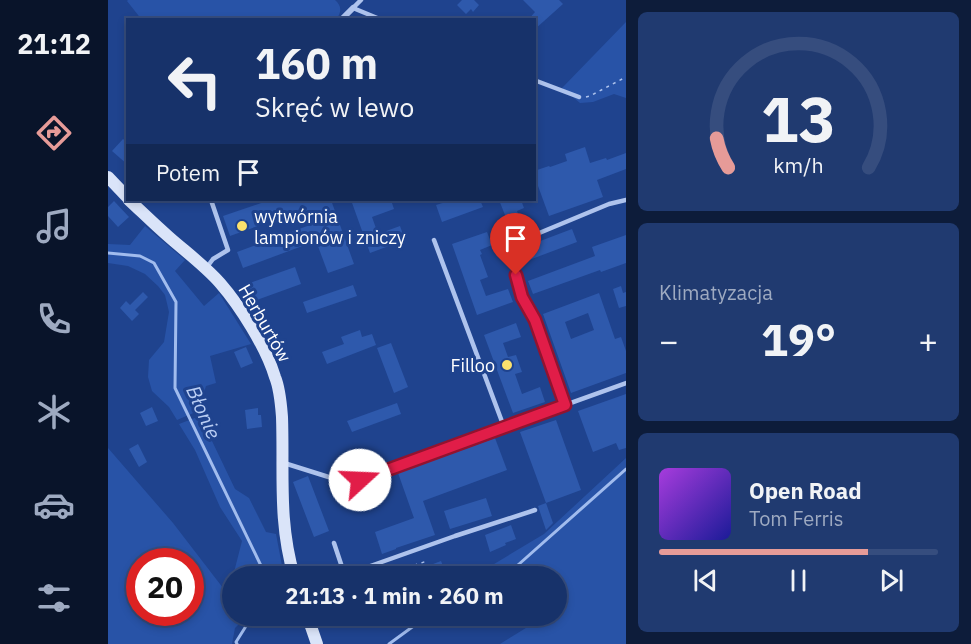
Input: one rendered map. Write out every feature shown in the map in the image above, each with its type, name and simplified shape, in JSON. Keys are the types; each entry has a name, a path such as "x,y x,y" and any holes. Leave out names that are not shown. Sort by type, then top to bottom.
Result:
{"street":[{"path":"343,18 353,8"},
{"name":"Herburtów","path":"108,177 126,194"},
{"name":"Herburtów","path":"133,201 226,290 246,319 270,364 276,378 282,417 281,498 284,532 291,566"},
{"path":"311,626 317,644"}],"lane":[{"path":"361,0 353,8 377,18"},
{"path":"536,81 579,97"},
{"path":"565,405 535,320 522,297 516,275 514,246 520,241 609,204 626,200"},
{"path":"206,269 213,259 228,250 211,201"},
{"path":"434,240 504,427"},
{"path":"281,462 335,479 354,481 626,382"},
{"path":"370,566 535,510"},
{"path":"334,543 342,566"}],"path":[{"path":"579,97 590,96 626,77"},
{"path":"386,560 391,573 427,561"}],"shaded area":[{"path":"335,0 340,10 337,18 140,18 127,1"},
{"path":"626,22 626,98 614,94 593,102 580,103 562,88"},
{"path":"145,226 185,260 175,271 204,306 219,293 251,344 210,356 216,383 206,386 198,411 177,420 169,407 152,391 148,377 149,360 164,342 169,312 165,295 145,274 128,266 108,263 108,244 130,245"},
{"path":"200,416 235,489 249,498 266,532 276,534 282,566 236,566 242,541 220,507 195,450 179,424"},
{"path":"108,448 192,548 126,548 126,626 204,626 204,563 222,587 222,626 237,626 232,644 108,644"},
{"path":"626,458 626,644 500,644 529,626 567,626 567,566 491,566 544,534"}],"building":[{"path":"462,0 474,0 479,5 473,12 471,9 466,14 457,5"},
{"path":"523,0 559,0 563,4 536,28 536,18 530,18 535,12"},
{"path":"123,139 126,141 126,163 112,151"},
{"path":"585,147 590,163 626,153 626,169 597,180 603,197 549,216 536,180 536,170 567,161 565,154"},
{"path":"114,201 129,217 118,227 108,216 108,207"},
{"path":"267,201 331,201 354,264 328,273 316,241 243,268 237,252 310,225 305,209 230,236 223,216"},
{"path":"351,201 391,201 394,209 372,217 378,234 400,226 405,240 370,253"},
{"path":"449,201 480,201 483,207 442,222 436,205"},
{"path":"499,201 521,201 524,208 517,211 523,226 511,230"},
{"path":"572,229 577,242 521,263 519,249"},
{"path":"487,232 492,245 480,250 482,254 480,255 488,277 480,280 486,296 508,289 513,302 477,315 452,244"},
{"path":"626,235 626,263 533,294 528,281 595,256 592,247"},
{"path":"295,267 301,284 254,301 247,284"},
{"path":"353,285 357,296 307,313 303,302"},
{"path":"621,286 623,293 626,292 626,306 619,308 613,289"},
{"path":"143,292 148,297 135,310 139,314 132,321 120,308 126,301 130,305"},
{"path":"599,293 615,339 621,337 626,351 626,373 571,393 543,314","holes":["588,313 594,330 571,339 565,322"]},
{"name":"Filloo","path":"516,323 521,337 503,343 508,357 516,355 522,372 515,374 522,394 540,387 545,402 513,413 484,335"},
{"path":"360,330 362,337 372,334 376,345 327,364 322,352 344,344 341,337"},
{"path":"391,343 408,387 394,393 377,348"},
{"path":"246,347 253,363 241,368 234,352"},
{"path":"626,394 626,448 619,450 616,443 593,452 578,411"},
{"path":"397,403 401,414 352,432 347,421"},
{"path":"152,407 158,421 146,426 140,413"},
{"path":"258,408 262,427 247,429 245,410"},
{"path":"556,420 581,490 546,503 520,432"},
{"path":"495,438 507,470 423,501 435,535 382,554 375,532 414,518 398,473"},
{"path":"138,444 147,462 139,467 129,449"},
{"path":"308,476 329,531 314,537 293,482"},
{"path":"486,498 492,516 450,529 444,511"},
{"path":"546,503 553,523 546,530 538,506"},
{"path":"511,525 516,539 490,552 485,535"},
{"path":"441,561 443,566 428,566"}],"waterway":[{"name":"Błonie","path":"108,253 140,256 154,263 176,302 175,388 261,566"},
{"path":"516,566 626,469"},
{"name":"Błonie","path":"237,644 246,626"},
{"path":"389,644 414,626"}],"place":[{"name":"wytwórnia lampionów i zniczy","path":"242,226"},
{"name":"Filloo","path":"507,365"}],"route":[{"path":"360,480 565,405 535,320 522,297 516,275"}]}
